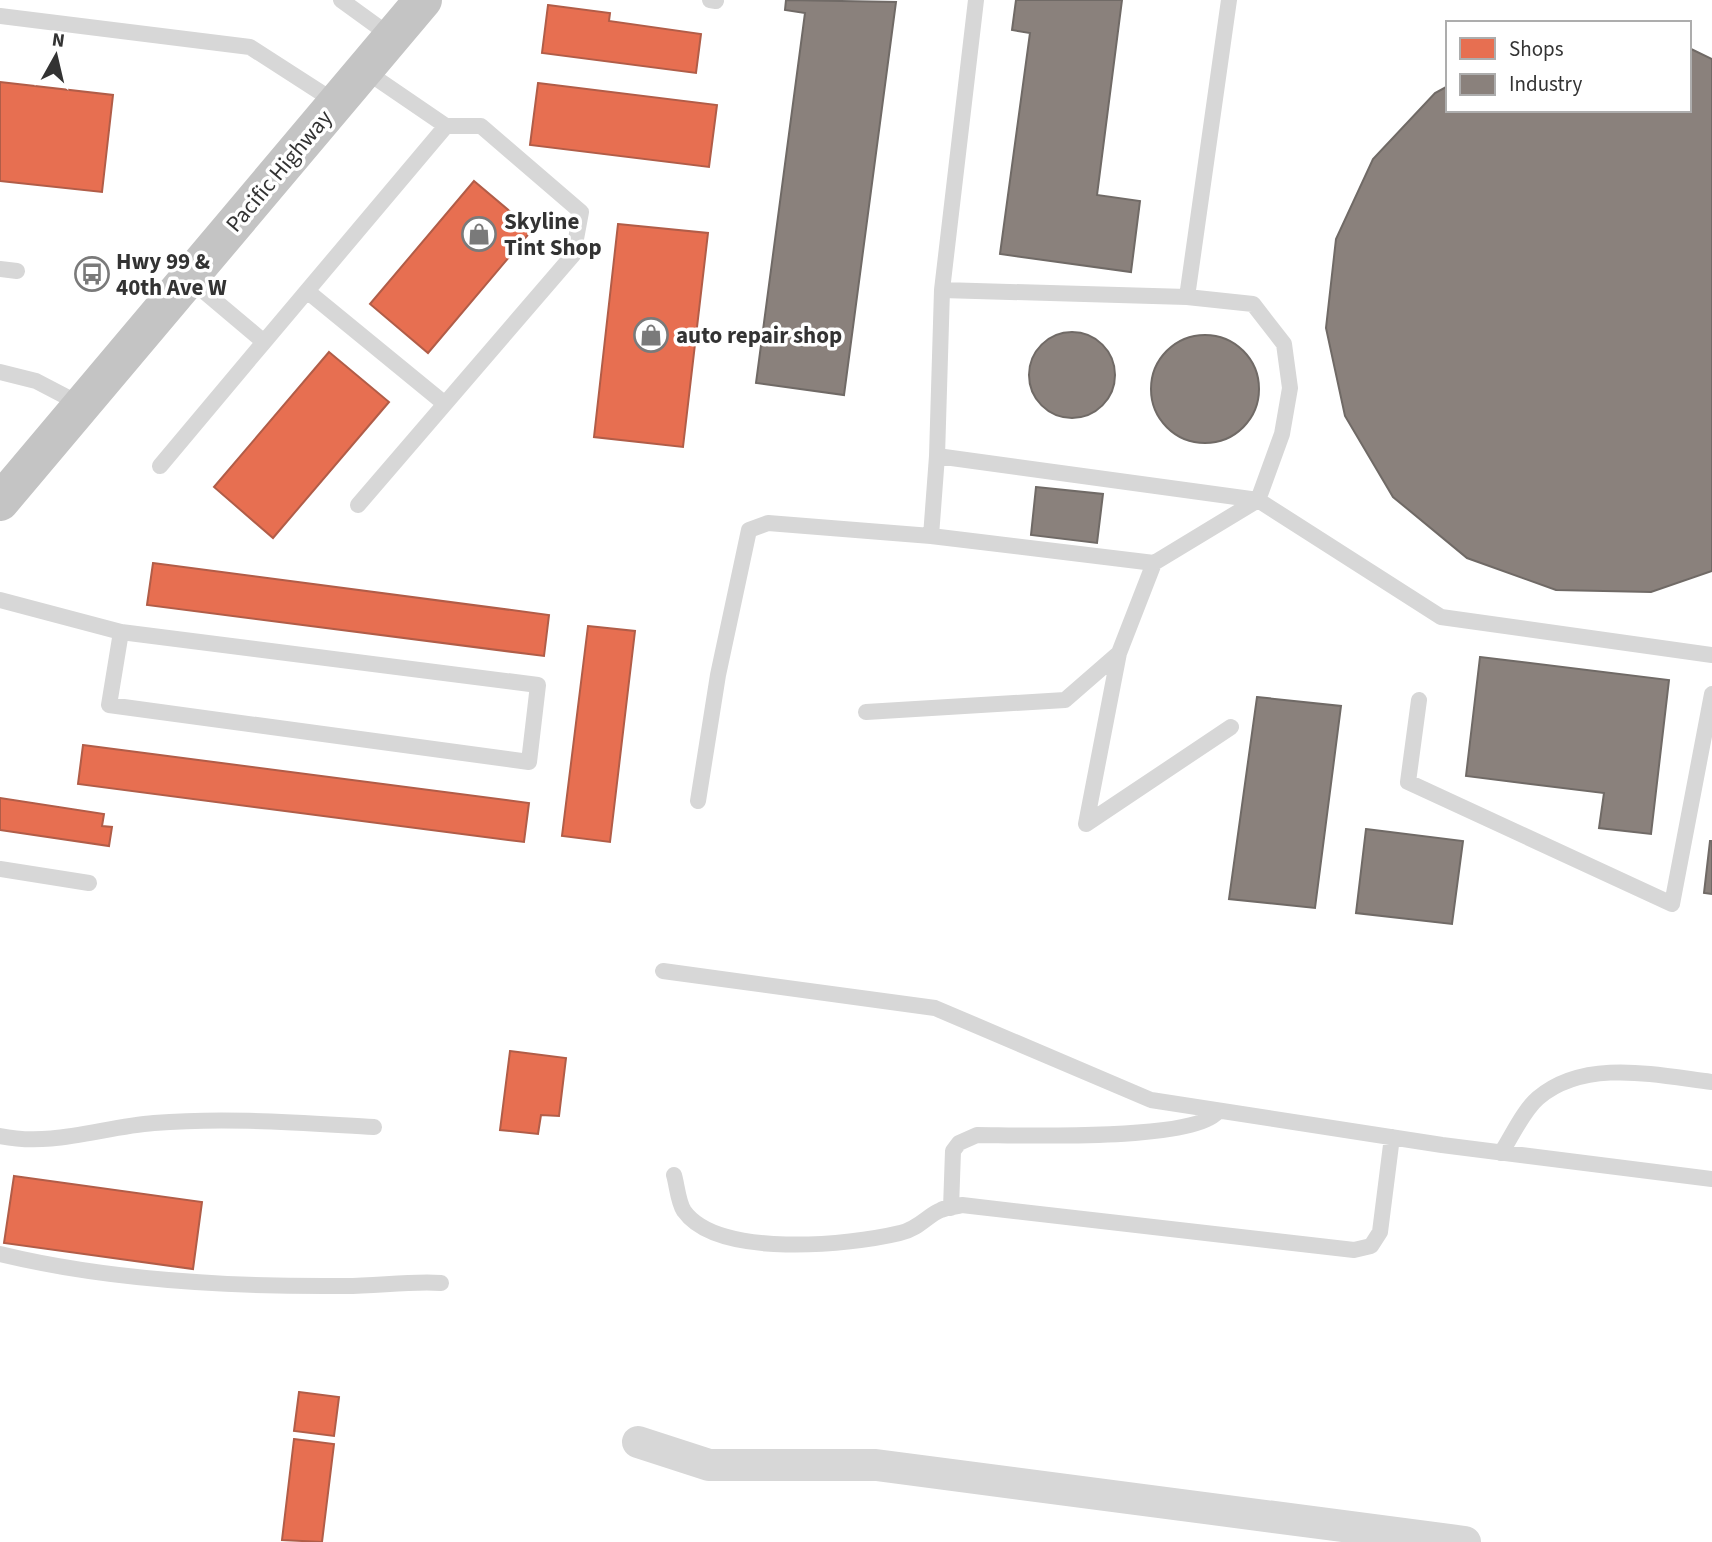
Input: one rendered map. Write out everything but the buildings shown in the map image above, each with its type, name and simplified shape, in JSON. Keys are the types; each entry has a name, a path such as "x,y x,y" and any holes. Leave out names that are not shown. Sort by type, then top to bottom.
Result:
{"highway":[{"name":"Pacific Highway","path":"1,498 423,0"}],"street":[{"path":"638,1442 709,1465 876,1465 1465,1542"}],"lane":[{"path":"341,0 392,37"},
{"path":"710,0 716,1"},
{"path":"931,536 937,456 942,290 976,0"},
{"path":"1187,297 1228,0"},
{"path":"0,16 250,47 337,103"},
{"path":"358,505 573,255 580,212 481,126 446,126 364,70"},
{"path":"160,466 446,126"},
{"path":"0,269 17,271"},
{"path":"188,278 264,342"},
{"path":"942,290 1187,297 1252,304 1284,344 1290,387 1282,434 1258,500 1154,563 1119,653 1086,824 1231,727"},
{"path":"307,291 444,404"},
{"path":"0,372 36,381 82,405"},
{"path":"937,456 1258,500 1441,617 1712,655"},
{"path":"698,801 718,675 749,530 768,523 931,536 1154,563"},
{"path":"0,600 121,632 538,685 529,762 109,705 121,632"},
{"path":"866,712 1065,700 1119,653"},
{"path":"1419,700 1408,782 1672,904 1712,694"},
{"path":"0,869 89,883"},
{"path":"663,971 936,1008 1151,1100 1501,1153 1712,1179"},
{"path":"1501,1153 1537,1099 1579,1075 1640,1072 1712,1082"},
{"path":"951,1208 953,1151 967,1138 977,1135 1154,1131 1197,1125 1213,1118 1218,1111"},
{"path":"0,1136 20,1140 55,1139 152,1123 244,1119 374,1127"},
{"path":"674,1175 684,1211 706,1229 769,1245 834,1243 902,1233 926,1222 939,1210 962,1205 1354,1250 1371,1246 1380,1232 1392,1137"},
{"path":"0,1254 147,1277 226,1283 347,1286 442,1283"}],"place":[{"name":"Skyline Tint Shop","path":"479,234"},
{"name":"Hwy 99 & 40th Ave W","path":"92,274"},
{"name":"auto repair shop","path":"651,335"}]}
